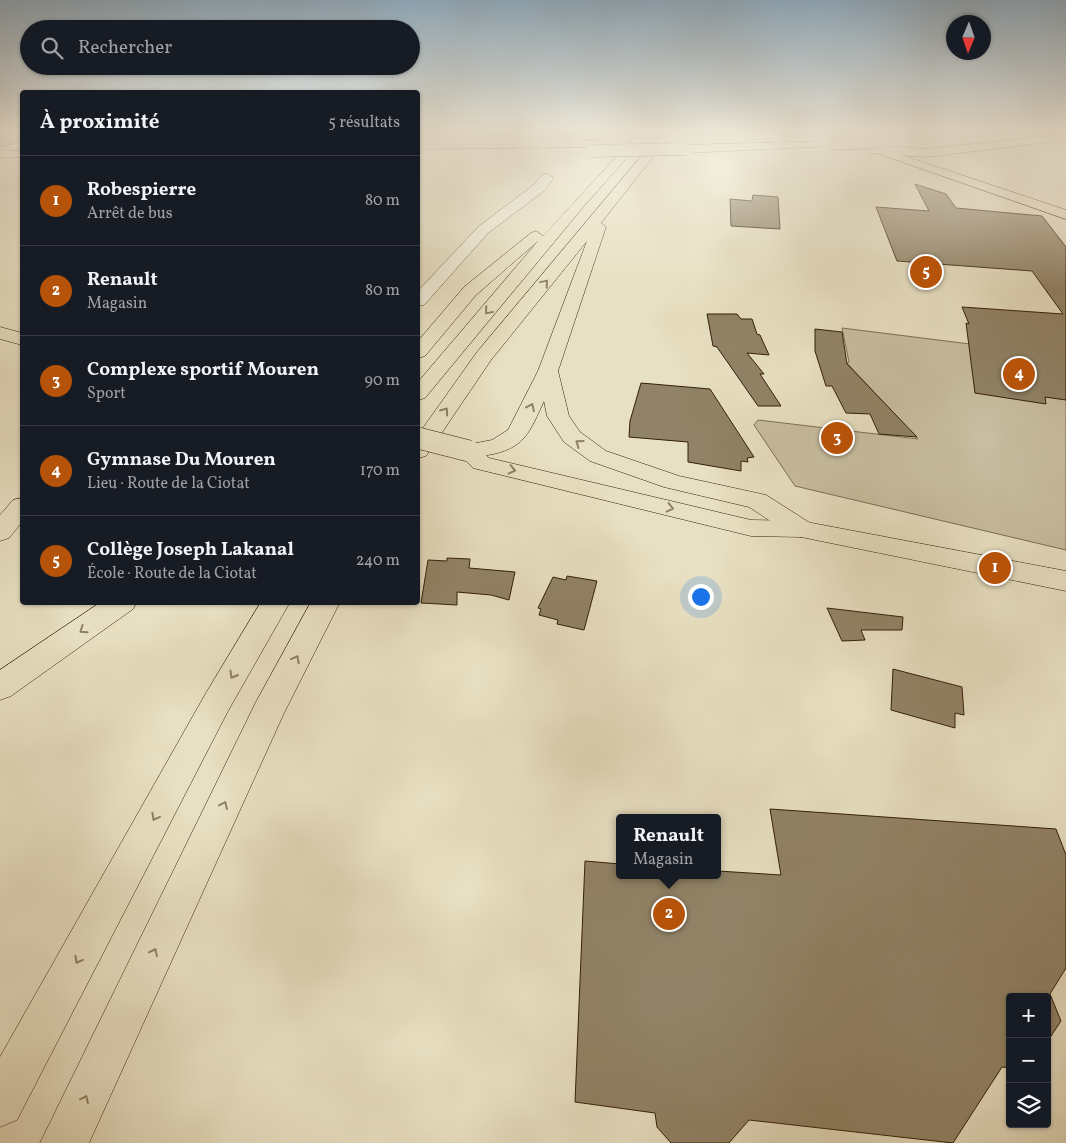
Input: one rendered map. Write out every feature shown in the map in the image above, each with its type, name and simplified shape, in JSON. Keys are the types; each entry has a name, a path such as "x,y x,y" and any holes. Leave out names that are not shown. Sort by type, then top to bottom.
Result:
{"main road":[{"path":"420,392 599,182"},
{"path":"420,448 484,356 627,182"},
{"path":"971,182 1066,215"},
{"path":"420,350 461,300 507,258 576,207"},
{"path":"420,439 469,451 499,446 517,434 548,371 606,209"},
{"path":"426,318 461,300"},
{"path":"0,333 20,338"},
{"path":"548,371 558,416 572,437 598,456 673,482 757,500 801,530"},
{"path":"469,451 480,463 741,526 801,530 1066,581"},
{"path":"0,511 20,488"},
{"path":"0,532 20,508"},
{"path":"0,687 119,605"},
{"path":"0,1103 218,702 274,605"},
{"path":"64,1143 268,712 324,605"}],"street":[{"path":"420,299 483,230 544,182"}],"shaded area":[{"path":"842,328 1066,356 1066,550 795,486 754,425 758,420 918,439 847,363 849,362"}],"building":[{"path":"915,184 946,194 956,208 1042,216 1066,247 1066,400 1045,397 1046,404 975,393 966,323 969,324 962,307 1063,314 1032,271 897,261 876,207 929,211"},
{"path":"753,195 778,197 780,229 731,226 730,199 752,201"},
{"path":"707,314 737,314 741,319 752,319 757,334 760,335 769,355 747,353 764,374 760,374 781,406 758,406 717,347 713,346"},
{"path":"815,329 842,332 847,364 917,437 879,434 870,414 846,413 832,386 826,386 815,351"},
{"path":"641,383 710,389 754,457 747,458 748,462 741,461 741,471 688,462 688,442 629,437 630,421"},
{"path":"447,558 470,559 469,568 515,572 509,600 491,595 457,592 457,605 421,603 428,560 447,561"},
{"path":"567,576 597,581 584,630 557,624 558,620 539,615 541,609 538,608 553,577 566,580"},
{"path":"827,608 903,617 902,630 861,630 865,640 842,641"},
{"path":"893,669 962,687 964,715 955,713 955,728 891,710"},
{"path":"770,809 1056,829 1066,855 1066,968 1051,993 1006,993 1006,1068 1002,1067 953,1143 749,1120 729,1143 671,1143 657,1127 655,1113 575,1102 585,861 616,864 616,879 721,879 721,871 781,875"},
{"path":"1051,996 1061,1021 1051,1036"}],"place":[{"name":"Collège Joseph Lakanal","path":"926,272"},
{"name":"Gymnase Du Mouren","path":"1019,374"},
{"name":"Complexe sportif Mouren","path":"837,438"},
{"name":"Robespierre","path":"995,568"},
{"name":"Renault","path":"669,914"}]}
